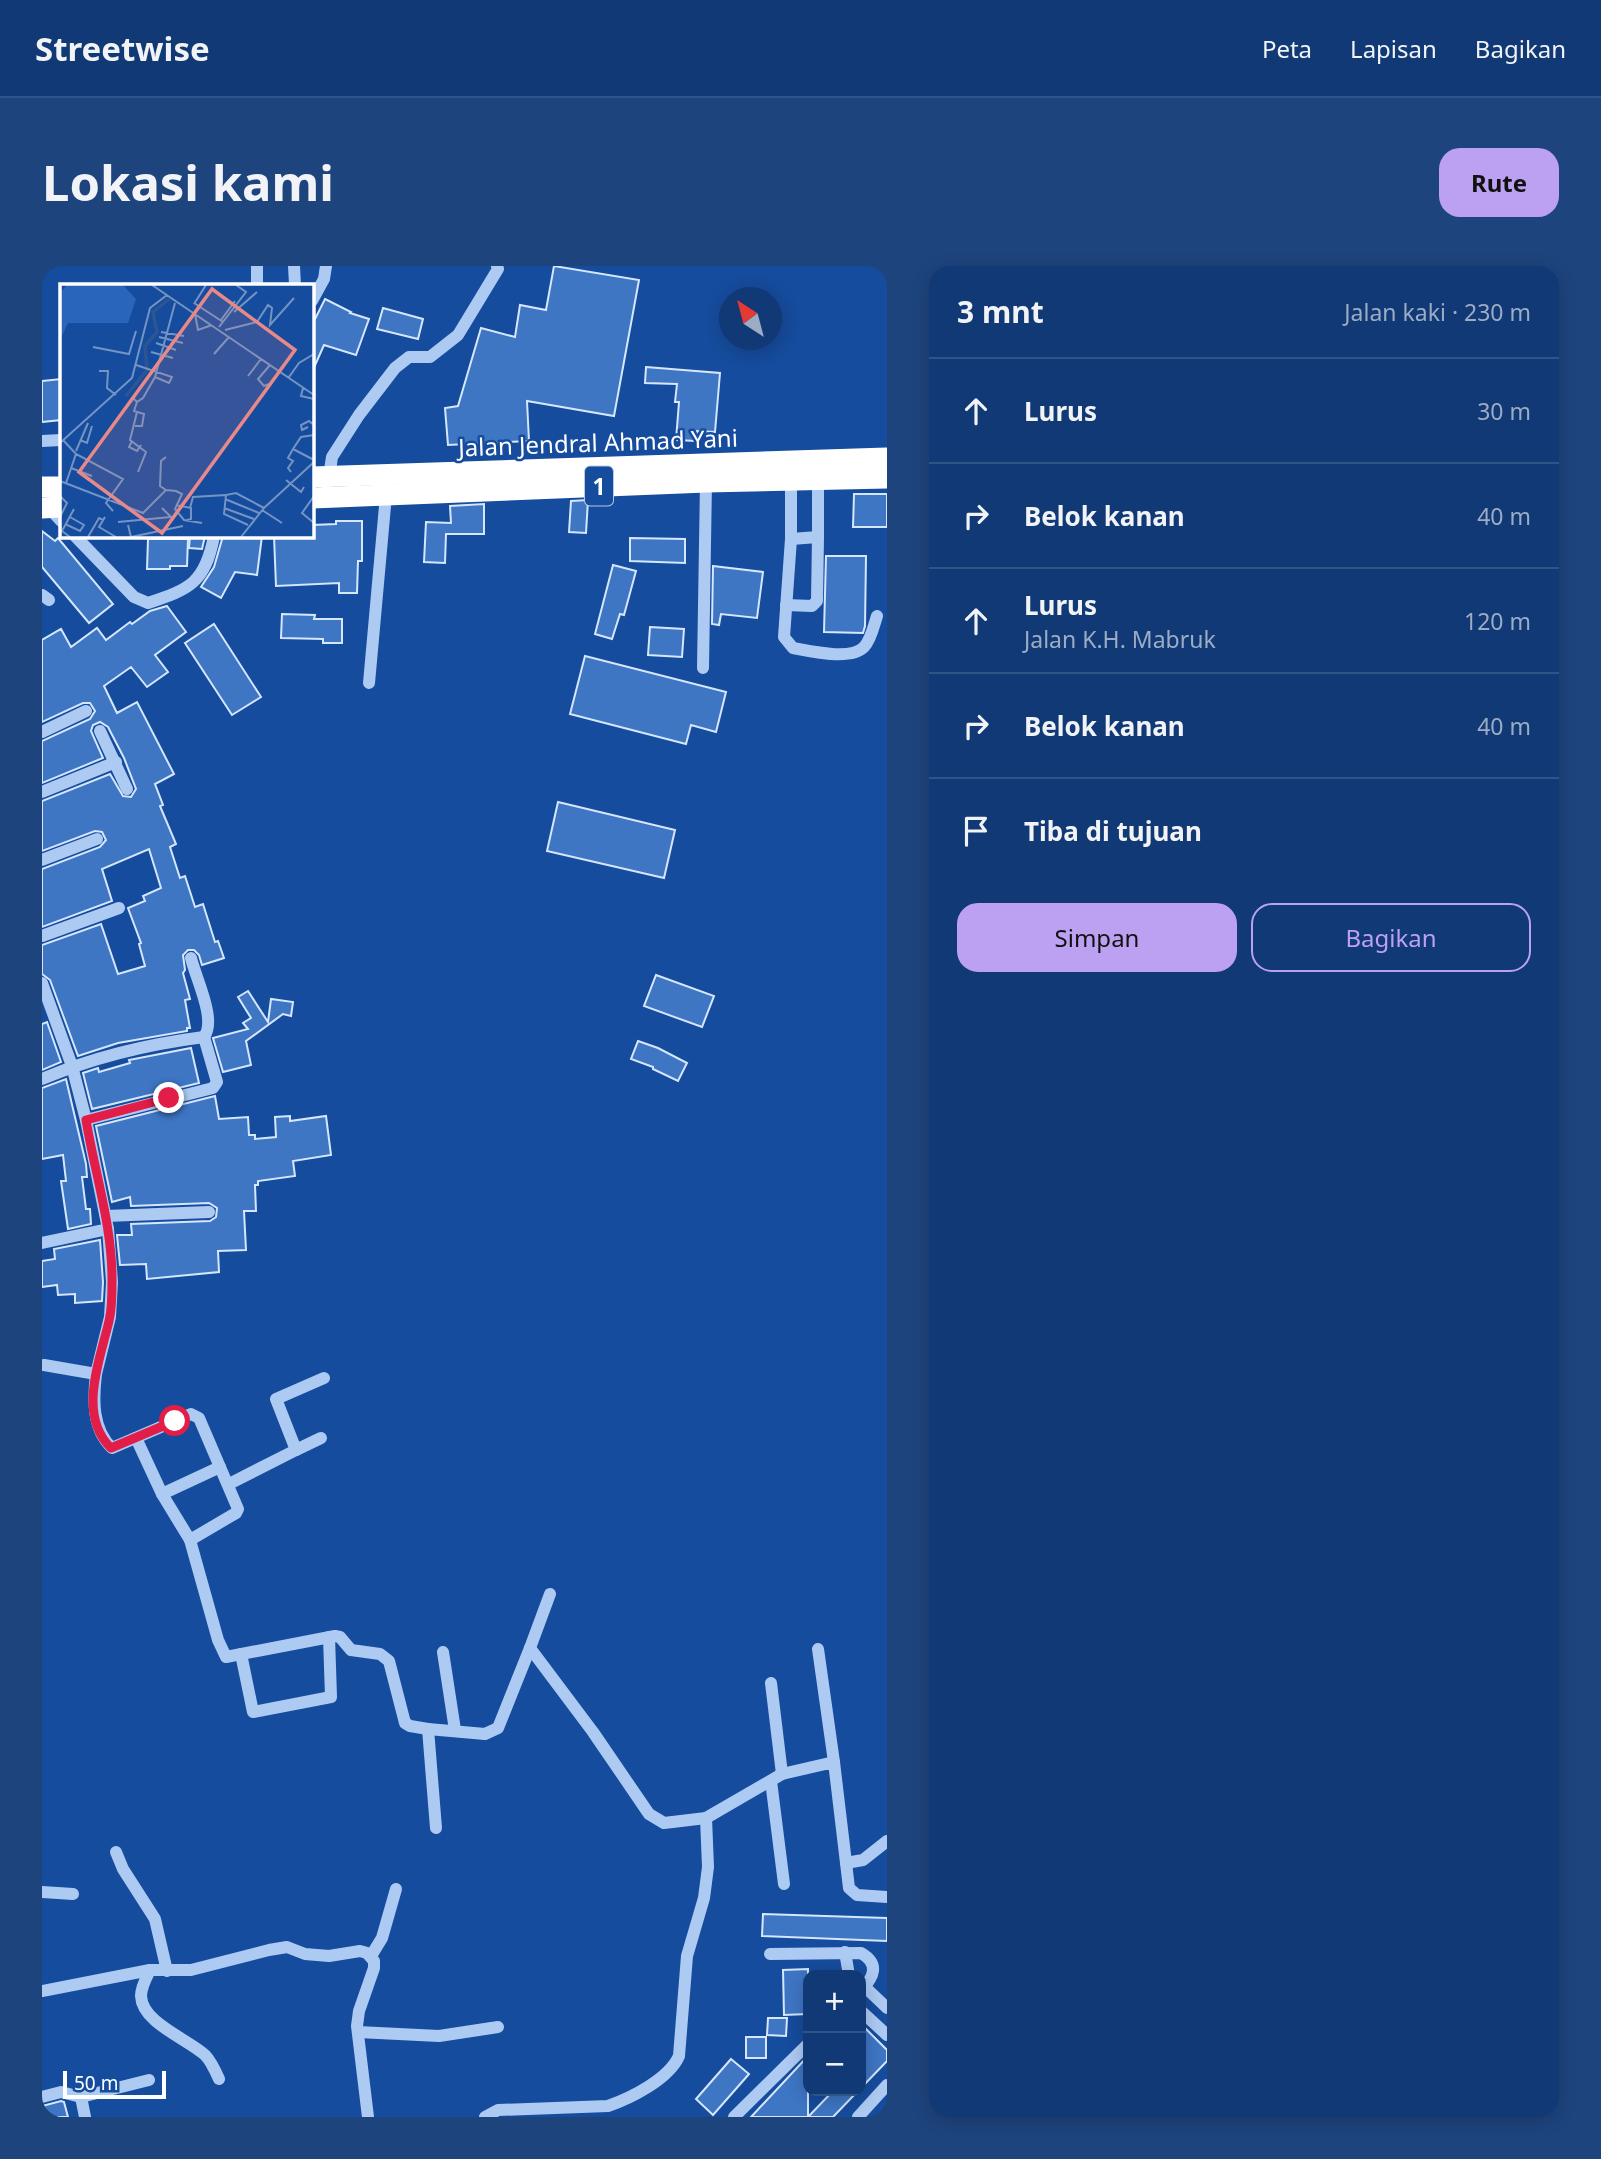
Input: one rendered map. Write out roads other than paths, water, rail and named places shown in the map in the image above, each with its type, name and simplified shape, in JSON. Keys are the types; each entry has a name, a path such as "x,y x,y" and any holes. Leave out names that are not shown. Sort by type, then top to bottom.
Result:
{"highway":[{"name":"Jalan Jendral Ahmad Yani","path":"320,477 887,458"},
{"name":"Jalan Jendral Ahmad Yani","path":"313,498 706,482 887,478"},
{"path":"42,487 60,487"}],"street":[{"path":"257,266 257,284"},
{"path":"294,266 295,284"},
{"path":"313,299 324,279 326,266"},
{"path":"320,477 359,415 395,368 409,357 430,357 458,335 499,267"},
{"path":"42,441 60,440"},
{"path":"786,605 812,606 817,601 818,479"},
{"path":"791,480 791,540 784,637 793,648 827,654 855,653 866,646 877,616"},
{"path":"703,668 706,482"},
{"path":"369,683 386,495"},
{"path":"76,537 134,597 148,603 172,595 194,583 208,559 214,537"},
{"path":"791,540 818,537"},
{"path":"42,732 86,711"},
{"path":"100,731 127,789"},
{"path":"42,792 116,762"},
{"path":"42,860 97,839"},
{"path":"42,936 119,908"},
{"path":"42,1079 72,1066 164,1042 204,1037 210,1021 191,958"},
{"path":"42,983 48,1017 72,1066 107,1223 112,1282 110,1317 96,1374 96,1418 104,1441 111,1448 191,1414 199,1418 229,1484 237,1511 190,1540"},
{"path":"86,1120 216,1086 217,1073 204,1037"},
{"path":"42,1243 107,1223 209,1212"},
{"path":"44,1365 96,1374"},
{"path":"296,1450 276,1399 324,1378"},
{"path":"136,1438 162,1494 190,1540 221,1650 226,1657 341,1637 351,1650 380,1654 389,1661 405,1723 410,1727 485,1734 498,1728 550,1594"},
{"path":"229,1484 321,1438"},
{"path":"162,1494 220,1466"},
{"path":"241,1654 253,1712 318,1700 331,1697 329,1637"},
{"path":"530,1648 593,1731 649,1814 664,1823 706,1818 782,1773 834,1762"},
{"path":"818,1649 834,1762 846,1880 852,1893 887,1897"},
{"path":"443,1652 455,1730"},
{"path":"771,1682 782,1773"},
{"path":"428,1729 436,1828"},
{"path":"771,1781 784,1884"},
{"path":"485,2117 498,2110 608,2106 665,2076 674,2067 679,2056 687,1956 704,1898 708,1867 706,1818"},
{"path":"846,1863 863,1860 887,1841"},
{"path":"116,1852 123,1870 155,1919 167,1971"},
{"path":"368,2117 358,2032 359,2011 374,1968 371,1956 382,1938 396,1889"},
{"path":"42,1892 73,1894"},
{"path":"42,1991 150,1970 191,1970 287,1947 318,1956 360,1951 371,1956"},
{"path":"845,1952 848,1970"},
{"path":"770,1954 860,1954 874,1964 874,1971 866,1982"},
{"path":"150,1970 141,1992 141,2001 146,2009 161,2025 207,2057 219,2078"},
{"path":"866,1991 887,2008"},
{"path":"866,2016 887,2035"},
{"path":"358,2032 439,2036 498,2027"},
{"path":"734,2117 803,2049"},
{"path":"42,2097 61,2092 81,2096 149,2080"},
{"path":"858,2117 887,2085"},
{"path":"81,2096 85,2117"}]}
